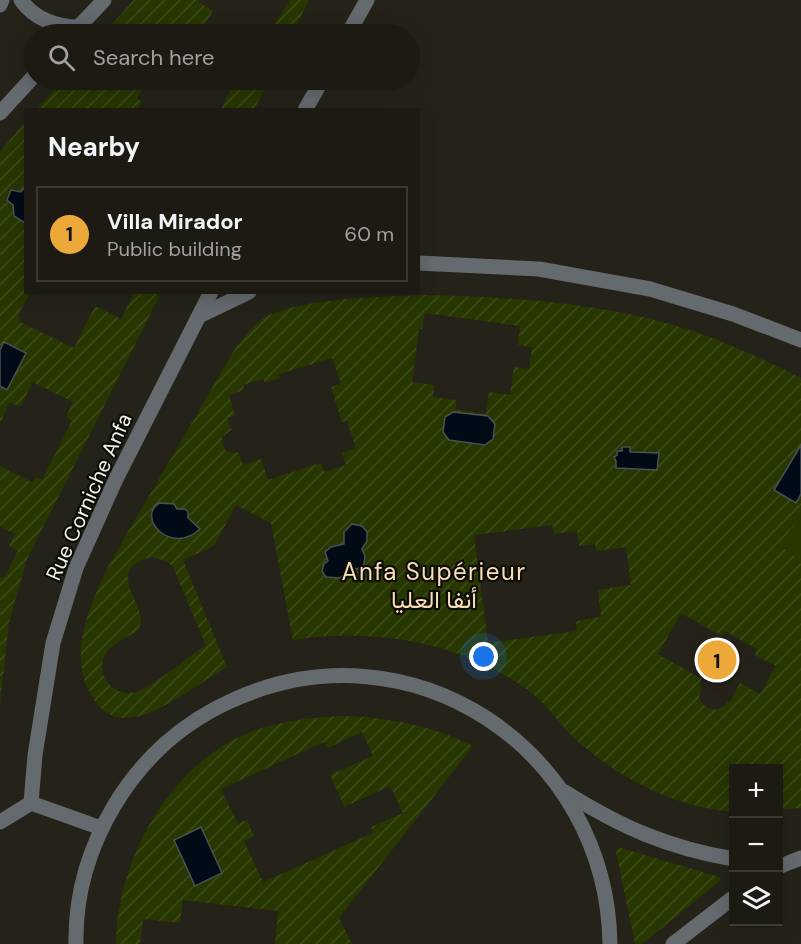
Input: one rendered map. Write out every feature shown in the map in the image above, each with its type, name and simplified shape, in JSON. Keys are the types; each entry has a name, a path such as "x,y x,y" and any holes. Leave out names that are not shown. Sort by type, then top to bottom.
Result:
{"street":[{"path":"0,5 2,0"},
{"path":"21,0 26,8 54,24"},
{"path":"82,24 104,0"},
{"path":"354,24 367,0"},
{"path":"0,113 24,87"},
{"path":"306,108 316,90"},
{"path":"420,263 539,268 650,289 733,314 801,340"},
{"name":"Rue Corniche Anfa","path":"31,803 35,755 53,643 76,568 116,479 210,294"},
{"path":"199,316 245,294"},
{"path":"76,944 76,922 84,874 101,828 126,786 151,756 180,730 213,709 249,693 286,681 325,676 365,676 403,682 450,698 476,711 529,751 563,790 590,840 599,864 609,916 610,944"},
{"path":"563,790 616,822 646,836 680,847 729,858"},
{"path":"0,822 31,803 101,828"},
{"path":"783,863 801,858"},
{"path":"673,944 729,901"}],"green space":[{"path":"134,0 199,0 213,11 205,24 112,24"},
{"path":"290,0 309,0 297,24 275,24"},
{"path":"54,90 142,90 137,99 142,102 139,108 38,108"},
{"path":"230,90 264,90 255,108 222,108"},
{"path":"24,123 24,188 21,192 15,189 7,198 13,205 16,218 24,222 24,294 29,294 18,315 20,322 74,348 95,306 121,319 134,294 160,294 27,559 9,622 0,704 0,577 4,578 18,551 9,546 15,534 0,527 0,466 33,483 36,477 42,480 72,421 66,417 73,402 33,382 20,407 10,402 0,423 0,386 6,390 4,342 0,350 0,152"},
{"path":"426,295 487,297 610,310 687,329 753,355 801,378 801,445 774,490 796,502 801,494 801,517 779,544 801,562 801,808 783,810 783,764 729,764 729,811 689,804 667,797 626,777 589,751 528,690 474,660 445,650 385,637 323,636 293,640 271,523 236,505 214,546 183,560 227,667 144,715 128,718 116,717 105,712 97,704 85,681 81,664 84,629 95,595 110,563 236,347 261,320 276,312 317,303","holes":["425,313 520,326 518,345 532,347 529,369 514,367 510,395 489,392 486,414 456,410 456,400 433,397 434,385 412,382 419,329 422,329","332,358 341,384 331,387 342,422 347,421 356,448 342,453 346,465 324,472 321,463 268,480 261,459 243,465 238,452 226,451 222,444 222,437 231,430 227,418 235,415 229,395 244,390 243,385 263,379 265,383 280,378 279,374","552,525 554,534 577,531 579,546 595,544 596,551 626,547 631,585 598,590 601,617 576,621 577,631 488,643 474,535","362,526 367,532 353,568 346,571 340,578 330,578 324,564 328,561 325,552 331,547 343,545","151,557 166,561 173,567 206,645 151,685 128,693 120,692 108,683 104,677 102,663 105,655 115,644 139,630 140,612 129,586 128,577 130,569","681,613 722,636 725,631 757,649 755,655 776,666 760,694 740,683 730,702 728,701 716,710 704,706 701,702 699,697 702,686 699,684 702,679 658,654"]},
{"path":"801,517 801,562 779,544"},
{"path":"327,717 392,720 441,733 473,746 339,918 352,944 275,944 278,911 183,900 180,923 143,919 140,944 116,944 125,882 136,852 150,823 168,796 190,772 214,752 253,731 289,722","holes":["362,732 373,756 330,775 344,807 390,786 403,813 371,827 373,833 263,882 244,841 254,836 247,820 238,824 221,789 324,742 328,748"]},
{"path":"621,848 720,877 721,880 642,944 635,944 616,852"}],"shaded area":[{"path":"24,188 24,222 14,216 13,205 7,200 11,190 21,192"},
{"path":"4,342 26,353 7,390 0,386 0,350"},
{"path":"453,412 488,416 495,424 493,439 485,445 449,440 443,432 445,417"},
{"path":"801,445 801,494 796,503 774,490"},
{"path":"622,447 630,447 630,452 659,453 657,470 616,468 614,457 617,451 622,451"},
{"path":"159,503 174,504 177,509 185,509 188,512 188,518 200,529 189,536 178,538 168,537 160,532 154,525 152,517 153,510"},
{"path":"352,524 362,526 367,532 367,541 362,549 365,556 364,564 357,569 349,568 340,578 326,577 322,571 324,564 328,561 325,552 331,547 344,544 344,532"},
{"path":"201,827 222,873 195,886 174,840"}],"place":[{"name":"Villa Mirador","path":"717,660"}],"district":[{"name":"Anfa Supérieur أنفا العليا","path":"434,585"}]}
